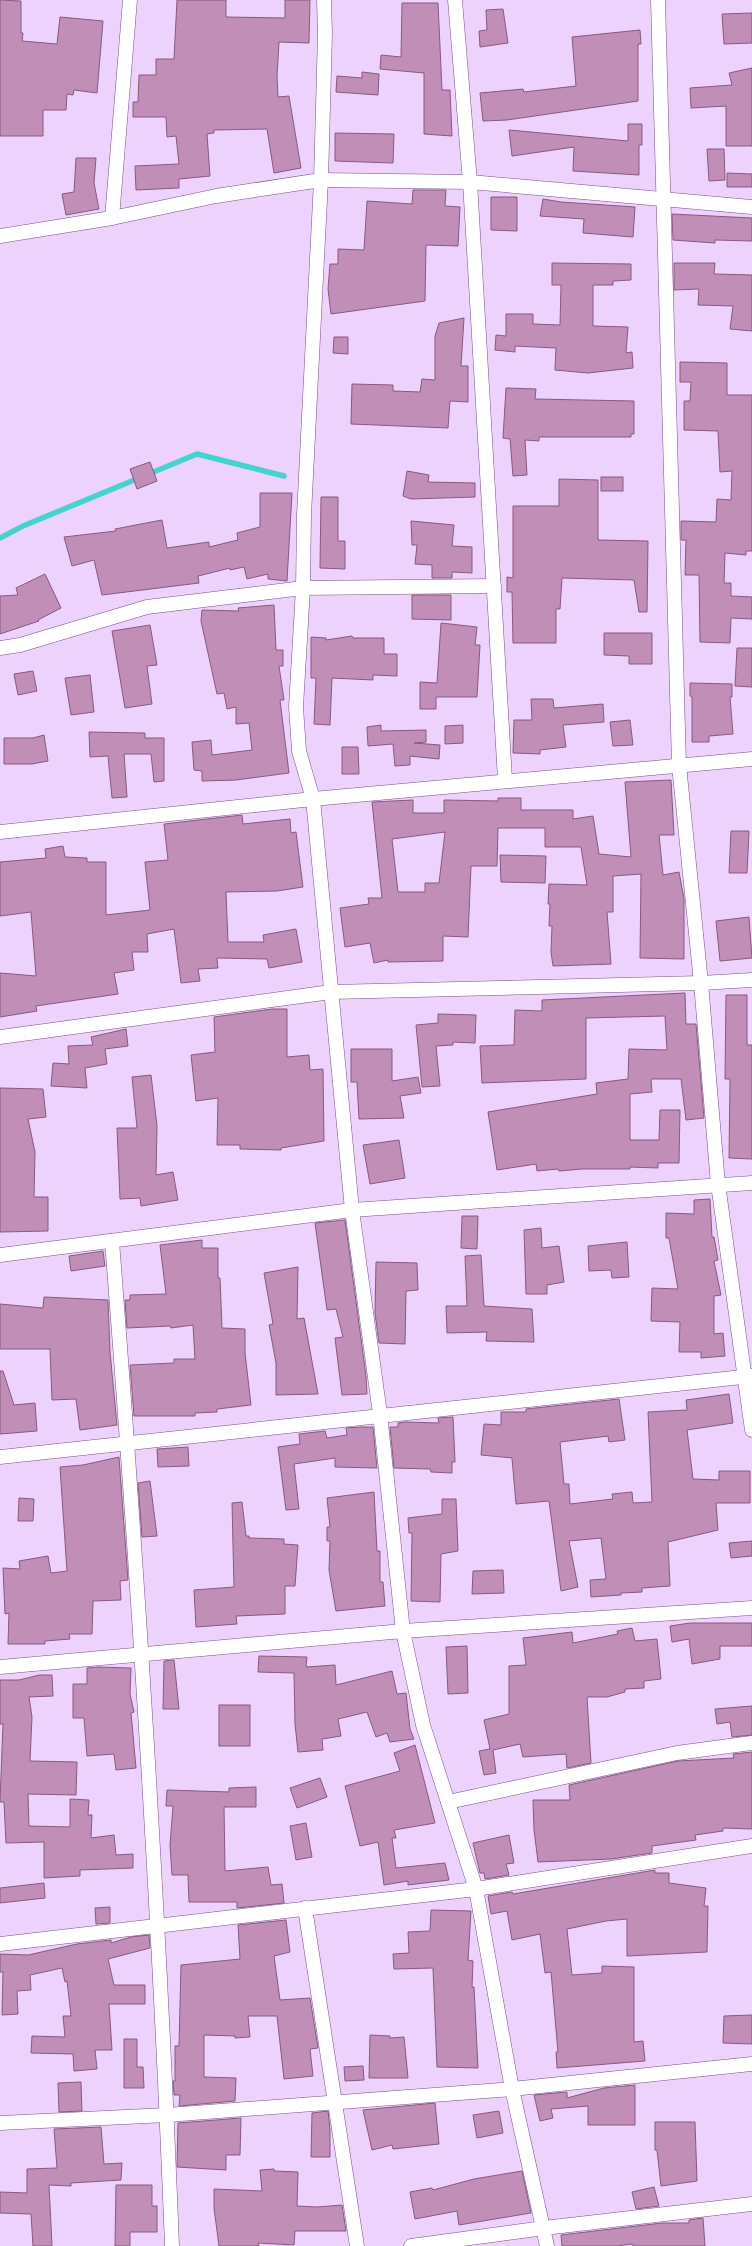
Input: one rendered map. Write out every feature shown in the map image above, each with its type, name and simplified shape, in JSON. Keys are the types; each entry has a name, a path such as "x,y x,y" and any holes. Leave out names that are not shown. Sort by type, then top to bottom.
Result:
{"street":[{"path":"112,218 130,0"},
{"path":"324,0 325,33 321,180 304,515 303,588 296,707 299,751 312,799 352,1210 380,1414 403,1631 423,1725 476,1889 512,2089 547,2246"},
{"path":"456,0 470,182 505,780"},
{"path":"658,0 679,765 701,983 718,1184 748,1376 752,1430"},
{"path":"0,236 112,218 216,196 321,180 470,182 752,207"},
{"path":"0,648 20,645 147,607 303,588 494,586"},
{"path":"0,832 505,780 752,759"},
{"path":"0,1037 331,992 701,983 752,980"},
{"path":"0,1255 352,1210 718,1184 752,1183"},
{"path":"112,1241 128,1442 141,1654 157,1925 172,2246"},
{"path":"0,1457 380,1414 748,1376"},
{"path":"0,1667 403,1631 752,1608"},
{"path":"448,1802 678,1753 752,1743"},
{"path":"0,1944 476,1889 752,1846"},
{"path":"304,1908 336,2103 357,2246"},
{"path":"0,2123 167,2116 336,2103 512,2089 752,2064"},
{"path":"411,2246 544,2228 752,2204"}],"building":[{"path":"0,0 21,1 22,41 57,44 60,17 103,21 97,93 74,90 73,95 67,94 66,110 43,110 43,136 0,136"},
{"path":"177,0 226,0 226,17 285,18 285,0 310,0 309,43 279,42 277,76 278,97 289,96 301,168 274,173 267,129 214,130 214,133 207,134 210,176 179,179 179,188 136,190 135,166 179,164 176,136 167,137 166,117 133,117 133,102 138,102 139,75 156,75 156,59 174,59"},
{"path":"402,3 438,3 442,90 450,90 452,136 424,134 424,73 380,69 381,55 401,57"},
{"path":"503,9 508,43 480,47 479,31 487,30 486,10"},
{"path":"752,13 752,43 724,44 722,14"},
{"path":"640,30 641,44 638,44 638,101 507,120 483,121 480,93 523,89 524,92 576,86 572,37"},
{"path":"752,68 752,146 726,146 726,106 691,108 690,88 732,85 729,73"},
{"path":"362,72 379,74 378,95 336,92 337,76 362,78"},
{"path":"628,124 642,124 642,145 639,145 639,175 573,171 574,147 512,156 509,130 628,141"},
{"path":"335,133 394,134 393,163 335,161"},
{"path":"707,149 724,149 725,180 709,181"},
{"path":"76,158 96,158 94,183 99,209 66,215 62,194 74,192"},
{"path":"727,173 752,174 752,187 727,187"},
{"path":"413,190 446,190 445,206 460,207 458,246 426,245 425,301 331,314 328,289 330,264 338,264 338,249 364,250 367,201 412,204"},
{"path":"491,197 517,197 517,231 491,230"},
{"path":"543,199 561,202 635,207 633,237 583,233 584,219 540,216"},
{"path":"672,214 752,218 752,241 715,240 715,243 673,240"},
{"path":"552,263 631,264 631,280 613,281 613,285 593,285 593,326 628,327 626,353 632,352 633,368 588,373 555,370 556,348 515,346 515,352 495,350 496,335 506,336 506,314 533,314 533,324 560,325 561,285 552,285"},
{"path":"674,263 715,263 714,274 752,275 752,331 730,329 733,306 698,305 699,289 674,290"},
{"path":"464,318 461,366 468,366 468,402 450,401 448,428 351,424 352,384 393,385 393,391 420,392 422,379 435,380 435,336 439,323"},
{"path":"334,337 348,337 348,354 333,353"},
{"path":"680,362 727,363 727,395 752,395 752,551 746,551 746,555 725,553 724,583 731,583 731,596 752,597 752,619 731,618 730,643 700,642 699,575 685,575 686,540 681,540 681,521 716,522 717,499 731,500 732,471 720,472 718,431 684,430 684,401 690,401 691,382 680,382"},
{"path":"506,388 536,389 535,399 634,401 634,434 631,434 631,437 539,437 539,441 525,440 527,475 513,476 510,439 503,438"},
{"path":"150,462 157,481 137,489 130,469"},
{"path":"407,471 429,475 428,482 475,483 475,497 411,499 403,496"},
{"path":"601,477 623,477 623,491 601,491"},
{"path":"559,479 598,480 598,540 648,541 647,612 639,612 634,580 562,578 560,609 556,609 556,643 513,643 512,592 507,592 507,577 513,578 513,506 559,506"},
{"path":"260,493 292,493 287,581 268,579 268,574 247,579 244,567 230,570 230,568 198,576 199,583 102,595 94,560 72,566 64,537 116,531 115,529 162,520 167,548 209,542 209,547 238,540 237,533 260,527"},
{"path":"321,497 338,497 338,541 345,541 345,569 320,568"},
{"path":"411,521 454,525 452,546 472,547 472,573 452,572 452,578 432,578 432,565 415,564 417,545 412,545"},
{"path":"45,574 61,608 38,620 39,621 0,634 0,596 18,595 16,588"},
{"path":"412,595 451,595 451,620 412,619"},
{"path":"274,605 276,650 283,650 283,666 279,666 284,700 280,700 289,773 236,780 202,781 202,771 194,770 192,742 211,740 212,755 252,750 249,723 236,724 236,707 227,709 224,693 217,694 201,621 202,610 239,611 238,608"},
{"path":"441,623 477,627 475,645 480,645 477,697 436,697 436,709 420,709 420,682 437,683"},
{"path":"150,625 157,665 147,666 152,704 125,708 112,631"},
{"path":"604,633 652,633 652,664 629,664 629,656 604,655"},
{"path":"352,636 353,638 384,638 384,654 397,654 397,676 373,675 373,680 332,678 330,725 314,724 316,678 311,678 311,637 326,638 326,640"},
{"path":"737,648 752,648 752,687 735,686"},
{"path":"33,671 37,691 18,695 14,674"},
{"path":"90,675 94,712 71,715 65,678"},
{"path":"690,683 732,684 732,697 730,697 733,734 709,736 709,742 692,742 692,697 690,696"},
{"path":"531,699 553,699 554,708 603,704 604,722 563,725 566,747 540,750 540,754 513,753 514,720 532,720"},
{"path":"630,720 633,745 613,746 610,722"},
{"path":"381,725 381,731 426,730 426,742 414,743 440,745 439,759 410,756 410,765 395,766 393,744 368,746 367,727"},
{"path":"463,725 463,743 445,744 445,726"},
{"path":"89,732 145,733 145,738 164,738 164,781 154,782 151,754 124,754 127,797 112,798 108,756 90,757"},
{"path":"44,735 48,761 32,764 4,764 4,738 33,738"},
{"path":"342,747 358,747 359,774 342,774"},
{"path":"671,780 674,835 659,835 663,875 679,872 684,899 684,959 640,958 641,874 613,876 613,912 607,912 611,964 553,966 551,952 552,926 549,926 549,884 587,885 581,847 545,847 545,828 498,828 497,866 471,866 468,937 443,936 443,961 388,962 388,960 374,963 370,943 345,947 340,908 369,904 368,898 382,898 372,802 413,800 413,813 444,813 444,800 498,801 498,798 521,798 521,810 573,810 573,819 593,816 599,854 631,857 625,782","holes":["445,832 439,883 425,883 425,892 398,892 392,839"]},
{"path":"242,815 243,824 290,819 291,833 296,832 303,887 277,891 226,892 228,942 264,942 263,935 296,929 302,962 269,968 267,959 217,958 218,968 198,969 200,981 181,983 174,929 147,934 148,952 132,952 134,970 114,973 118,994 36,1006 37,1011 0,1017 0,973 36,976 31,912 0,916 0,862 46,858 45,849 63,846 65,857 87,858 87,862 106,862 106,915 150,910 145,862 168,860 164,824"},
{"path":"731,831 749,831 747,873 729,873"},
{"path":"500,855 546,856 545,883 501,882"},
{"path":"749,917 752,958 720,961 716,921"},
{"path":"685,993 686,1024 696,1024 704,1118 686,1120 681,1079 651,1079 652,1092 630,1094 630,1140 659,1140 660,1110 680,1110 679,1163 658,1163 658,1168 630,1167 630,1169 582,1169 559,1171 558,1169 537,1171 536,1164 497,1170 488,1112 597,1094 596,1083 628,1079 629,1049 667,1050 665,1016 586,1018 586,1079 482,1083 480,1046 514,1045 515,1010 542,1011 542,1000"},
{"path":"726,995 747,995 747,1045 752,1045 752,1159 729,1158 730,1079 725,1079"},
{"path":"272,1009 287,1009 287,1057 309,1055 310,1070 323,1069 324,1141 281,1148 281,1150 240,1149 240,1145 217,1145 218,1098 196,1101 191,1055 215,1052 214,1017"},
{"path":"438,1014 476,1015 475,1043 453,1042 453,1045 436,1046 440,1086 422,1087 416,1025 438,1023"},
{"path":"126,1029 128,1046 105,1049 107,1064 85,1068 87,1088 51,1086 53,1063 69,1064 68,1046 93,1045 91,1037"},
{"path":"351,1049 392,1049 392,1081 418,1077 421,1093 400,1096 404,1118 359,1119 357,1082 351,1082"},
{"path":"151,1075 157,1126 156,1175 173,1172 178,1200 141,1206 140,1198 120,1199 117,1128 137,1128 132,1077"},
{"path":"0,1088 43,1089 46,1117 28,1119 35,1152 34,1197 48,1197 48,1231 0,1232"},
{"path":"399,1140 405,1178 370,1184 363,1145"},
{"path":"710,1199 712,1237 714,1237 718,1260 714,1261 721,1295 714,1296 714,1334 723,1333 725,1356 701,1358 701,1352 679,1352 680,1322 651,1321 652,1288 678,1289 669,1238 666,1238 666,1213 694,1214 694,1200"},
{"path":"462,1216 478,1216 477,1249 461,1248"},
{"path":"345,1220 366,1376 367,1394 342,1395 335,1338 343,1337 336,1309 327,1310 315,1223"},
{"path":"541,1228 542,1248 559,1246 564,1282 547,1285 547,1294 526,1294 524,1230"},
{"path":"202,1240 202,1248 218,1248 218,1278 220,1278 222,1328 245,1329 245,1353 251,1405 217,1409 217,1412 195,1413 195,1416 134,1416 130,1365 174,1363 174,1359 195,1359 193,1325 171,1328 170,1326 127,1328 125,1300 130,1300 130,1295 166,1294 160,1245"},
{"path":"627,1242 629,1277 612,1278 611,1270 589,1271 588,1246"},
{"path":"103,1251 105,1266 71,1271 69,1256"},
{"path":"481,1255 484,1306 532,1309 534,1342 486,1341 487,1332 447,1333 446,1306 467,1306 465,1256"},
{"path":"376,1262 417,1263 418,1290 406,1291 405,1344 379,1343 375,1313"},
{"path":"298,1267 297,1319 304,1318 318,1394 276,1395 276,1363 269,1325 273,1324 264,1273"},
{"path":"44,1297 108,1300 110,1352 117,1425 80,1430 76,1399 52,1400 50,1349 0,1349 0,1304 43,1308"},
{"path":"0,1371 3,1371 14,1405 35,1403 37,1431 0,1434"},
{"path":"729,1394 733,1423 687,1430 693,1479 719,1480 719,1471 750,1471 750,1503 716,1503 718,1530 668,1542 670,1586 642,1588 642,1592 591,1597 590,1580 606,1579 601,1538 569,1541 578,1587 561,1591 549,1501 516,1504 512,1458 481,1455 484,1424 501,1425 501,1412 526,1412 526,1409 619,1399 625,1440 609,1442 608,1436 560,1442 564,1484 569,1484 570,1504 613,1499 612,1494 632,1492 633,1503 652,1502 648,1412 687,1410 686,1400"},
{"path":"453,1417 455,1462 452,1462 452,1473 431,1472 430,1469 394,1468 390,1427 398,1427 398,1423 405,1422 439,1423 438,1418"},
{"path":"373,1427 377,1468 335,1467 335,1458 294,1464 299,1509 286,1510 278,1447 300,1444 299,1434 325,1431 327,1438 347,1435 346,1428"},
{"path":"188,1447 189,1466 158,1467 157,1449"},
{"path":"119,1457 128,1580 120,1581 121,1600 93,1601 92,1634 69,1634 70,1639 45,1641 45,1644 8,1644 9,1613 5,1614 3,1568 20,1569 19,1561 48,1556 51,1573 67,1571 60,1467 83,1465"},
{"path":"150,1481 157,1536 142,1537 138,1483"},
{"path":"374,1492 377,1551 380,1551 380,1582 383,1582 385,1606 336,1611 329,1570 330,1541 327,1541 327,1527 330,1527 327,1498"},
{"path":"19,1498 34,1499 33,1521 18,1521"},
{"path":"442,1499 456,1499 458,1551 441,1554 440,1602 411,1601 412,1533 409,1533 408,1518 442,1514"},
{"path":"242,1502 246,1536 249,1536 249,1538 284,1539 284,1544 298,1545 295,1586 285,1586 285,1614 236,1616 237,1624 196,1627 194,1590 234,1587 232,1503"},
{"path":"752,1541 752,1556 731,1558 729,1543"},
{"path":"503,1570 504,1593 472,1594 473,1571"},
{"path":"690,1623 752,1623 752,1646 720,1646 720,1659 692,1664 689,1639 672,1642 670,1626"},
{"path":"632,1628 635,1641 657,1639 661,1679 644,1681 644,1688 625,1689 625,1692 607,1697 587,1697 591,1763 567,1768 566,1754 523,1757 520,1744 493,1750 496,1773 484,1775 479,1751 490,1749 484,1720 509,1714 509,1666 526,1665 523,1638 572,1632 573,1643 618,1634 617,1631"},
{"path":"467,1646 468,1693 448,1694 446,1647"},
{"path":"259,1656 307,1657 306,1667 335,1665 336,1685 392,1671 397,1694 406,1693 410,1729 414,1739 390,1742 387,1733 376,1737 367,1712 338,1719 341,1736 322,1739 323,1750 298,1752 295,1724 294,1673 258,1672"},
{"path":"174,1660 179,1709 163,1709 164,1661"},
{"path":"87,1668 131,1668 130,1694 134,1712 131,1713 136,1768 116,1770 114,1754 87,1756 84,1718 73,1718 73,1684 87,1684"},
{"path":"39,1675 52,1675 53,1696 29,1697 32,1717 30,1761 77,1762 76,1795 28,1794 29,1826 70,1827 70,1799 89,1800 88,1815 92,1815 91,1838 114,1835 116,1855 133,1854 133,1868 80,1870 80,1876 44,1878 44,1842 6,1843 4,1802 0,1802 3,1724 0,1724 0,1680 19,1680"},
{"path":"219,1705 250,1705 250,1746 219,1746"},
{"path":"752,1706 752,1735 732,1737 730,1722 717,1724 715,1709"},
{"path":"415,1745 435,1823 394,1830 396,1838 392,1838 396,1868 445,1863 449,1880 408,1885 408,1881 384,1885 378,1842 360,1846 345,1786 400,1771 394,1753"},
{"path":"752,1752 752,1829 723,1828 723,1831 695,1835 696,1840 652,1846 652,1853 611,1859 538,1862 534,1830 533,1800 570,1800 569,1785 678,1761 734,1758 733,1754"},
{"path":"320,1778 327,1797 297,1808 290,1788"},
{"path":"256,1787 256,1807 224,1807 225,1871 268,1867 271,1885 282,1884 284,1903 237,1908 237,1902 189,1902 188,1875 172,1875 170,1845 173,1806 166,1806 167,1790 229,1792 229,1788"},
{"path":"306,1823 312,1857 296,1860 290,1826"},
{"path":"509,1835 514,1863 506,1864 509,1875 485,1879 484,1873 480,1873 473,1843"},
{"path":"655,1870 655,1873 669,1873 669,1883 706,1888 704,1906 708,1906 707,1952 627,1956 627,1919 606,1921 567,1929 572,1975 602,1973 602,1966 634,1967 634,2042 643,2041 645,2061 557,2068 556,2052 558,2052 551,1972 545,1973 540,1934 512,1940 507,1911 491,1914 488,1896 512,1892 513,1894"},
{"path":"44,1883 45,1898 0,1903 0,1888"},
{"path":"110,1907 110,1923 96,1924 95,1908"},
{"path":"431,1910 471,1911 468,1960 473,1961 472,1987 474,1987 478,2068 437,2067 433,1968 394,1969 393,1954 409,1953 408,1932 430,1931"},
{"path":"286,1920 290,1952 274,1956 280,2000 310,1998 318,2048 310,2049 313,2076 284,2079 277,2016 248,2016 250,2037 235,2038 235,2036 204,2035 204,2077 236,2078 235,2101 179,2106 180,2095 174,2095 173,2081 175,2081 175,2046 179,2046 181,1965 240,1959 238,1925"},
{"path":"149,1935 150,1948 108,1959 114,1985 145,1985 145,2004 109,2004 112,2050 95,2050 97,2069 74,2071 73,2054 31,2053 32,2036 65,2037 63,2016 71,2016 67,1981 65,1982 62,1968 30,1975 31,1990 17,1991 18,2014 2,2015 3,1972 0,1972 0,1954 28,1955 77,1944 111,1940 111,1943 131,1937"},
{"path":"752,2015 752,2044 723,2043 724,2016"},
{"path":"370,2035 390,2036 390,2038 404,2037 408,2078 369,2078"},
{"path":"124,2039 137,2039 137,2067 143,2067 144,2088 124,2088"},
{"path":"363,2066 364,2080 345,2081 344,2067"},
{"path":"81,2082 82,2111 59,2112 58,2083"},
{"path":"635,2085 635,2125 588,2125 588,2106 551,2109 553,2118 540,2121 534,2095 567,2092 567,2098 604,2088"},
{"path":"435,2103 439,2144 393,2149 392,2145 372,2150 363,2110"},
{"path":"328,2111 330,2157 311,2157 312,2113"},
{"path":"499,2111 503,2133 477,2138 473,2115"},
{"path":"241,2118 240,2155 226,2155 226,2170 177,2167 178,2123"},
{"path":"655,2122 695,2122 697,2181 661,2186 657,2150 655,2150"},
{"path":"101,2127 104,2164 122,2163 121,2180 71,2183 71,2186 49,2185 52,2246 33,2246 31,2214 0,2213 0,2192 27,2193 27,2169 57,2168 54,2129"},
{"path":"274,2169 274,2171 298,2172 297,2206 317,2207 342,2205 346,2231 295,2231 294,2245 258,2243 259,2246 219,2246 214,2208 214,2189 262,2191 260,2170"},
{"path":"522,2171 531,2213 459,2225 457,2211 415,2219 410,2192 432,2188 433,2190 474,2179"},
{"path":"116,2185 152,2185 152,2206 157,2206 157,2232 130,2232 130,2246 115,2246"},
{"path":"654,2187 659,2206 636,2209 632,2192"},
{"path":"703,2218 705,2246 633,2246 632,2244 617,2246 562,2246 561,2235 662,2223 689,2223 689,2220"}],"waterway":[{"path":"0,538 23,526 197,454 284,476"}]}
